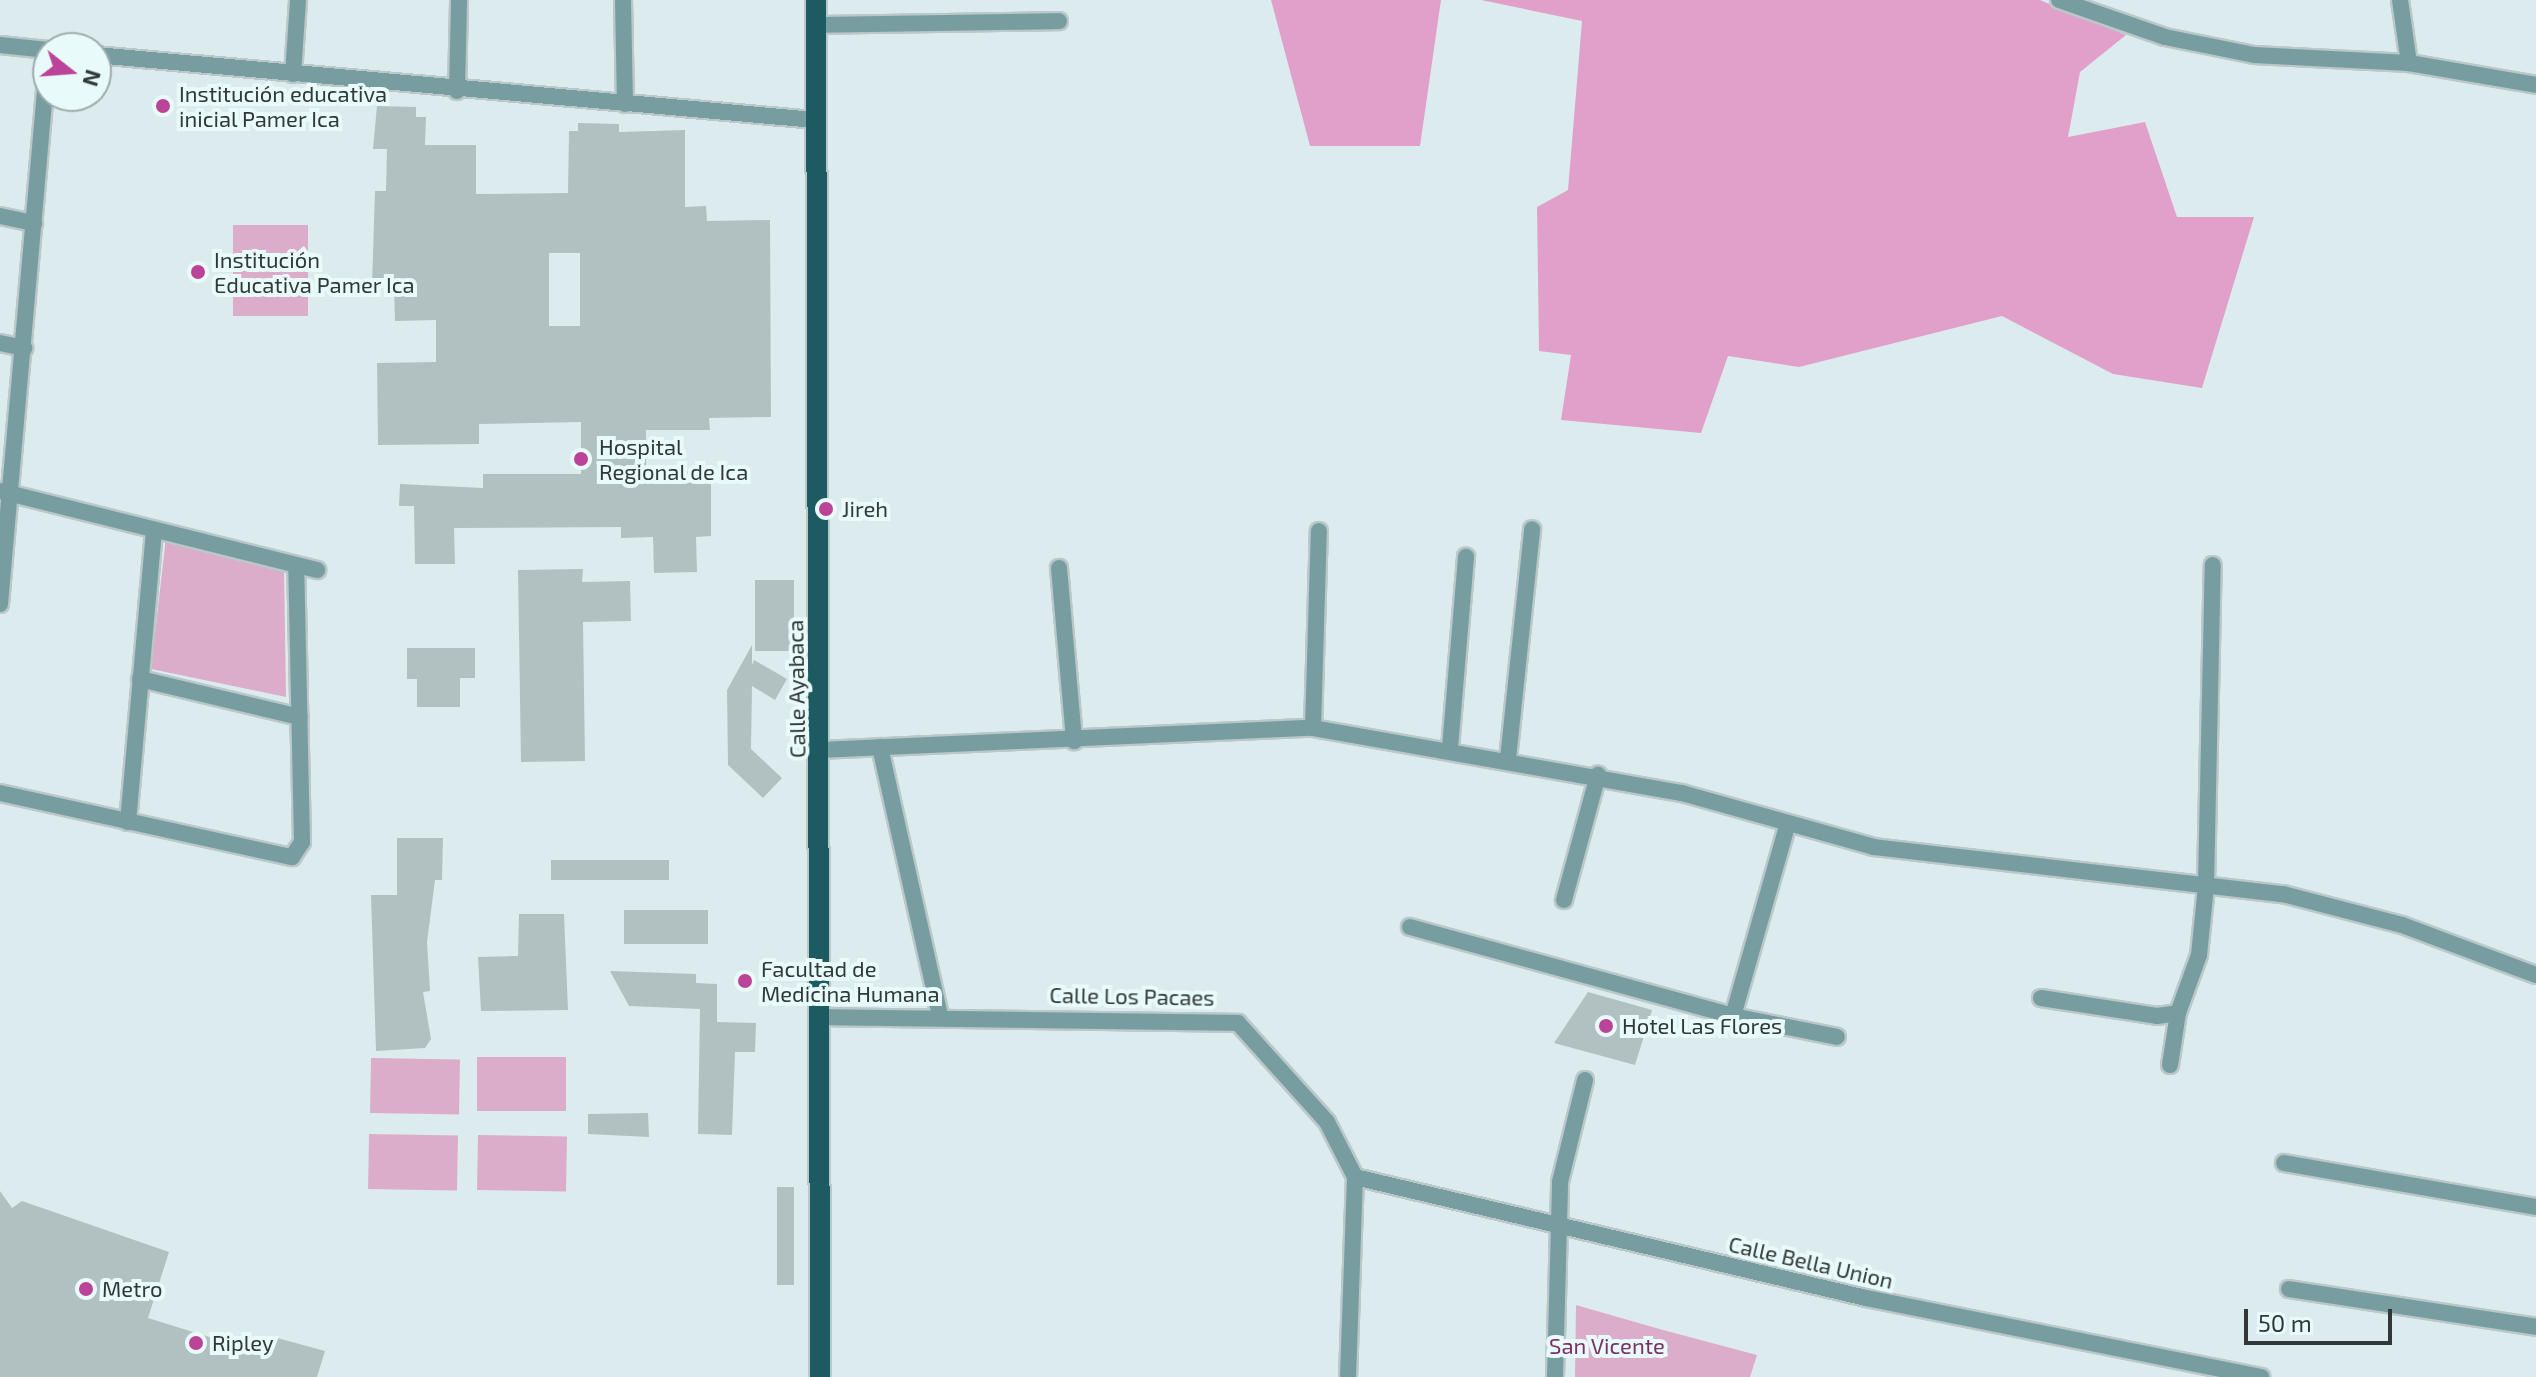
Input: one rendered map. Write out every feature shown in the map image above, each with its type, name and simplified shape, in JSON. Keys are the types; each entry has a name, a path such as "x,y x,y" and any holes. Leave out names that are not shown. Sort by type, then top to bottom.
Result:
{"main road":[{"name":"Calle Ayabaca","path":"816,0 822,750 820,1377"}],"street":[{"path":"293,74 298,0"},
{"path":"457,91 459,0"},
{"path":"623,0 625,104"},
{"path":"2059,0 2165,37 2254,55 2409,63 2536,85"},
{"path":"2400,0 2409,63"},
{"path":"814,25 1059,21"},
{"path":"0,45 32,48"},
{"path":"112,57 457,91 815,120"},
{"path":"0,604 7,493 24,348 43,112"},
{"path":"0,216 34,223"},
{"path":"0,343 24,348"},
{"path":"7,493 317,570"},
{"path":"1508,759 1532,529"},
{"path":"128,822 154,530"},
{"path":"1313,728 1319,531"},
{"path":"1450,748 1466,557"},
{"path":"0,793 292,857 302,842 296,565"},
{"path":"2170,1065 2178,1013 2199,955 2206,886 2213,565"},
{"path":"1059,568 1074,741"},
{"path":"140,679 300,717"},
{"path":"822,750 1313,728 1450,748 1598,775 1713,801 1787,827 1874,847 2283,894 2364,914 2536,975"},
{"path":"880,747 940,1016"},
{"path":"1564,900 1598,775"},
{"path":"1733,1016 1787,827"},
{"path":"1410,927 1733,1016 1837,1037"},
{"path":"2041,998 2157,1016 2178,1013"},
{"name":"Calle Los Pacaes","path":"821,1017 940,1016 1238,1023 1327,1122 1355,1177 1348,1377"},
{"path":"1555,1377 1560,1182 1585,1080"},
{"path":"2284,1163 2536,1207"},
{"name":"Calle Bella Union","path":"1355,1177 1866,1298 2261,1377"},
{"path":"2289,1289 2536,1327"}],"green space":[{"path":"233,225 308,225 308,316 233,316"},
{"path":"166,537 284,566 286,697 151,669"},
{"path":"477,1057 566,1057 566,1111 477,1111"},
{"path":"371,1058 460,1060 459,1115 370,1113"},
{"path":"369,1134 458,1136 457,1191 368,1189"},
{"path":"478,1135 567,1137 566,1192 477,1190"},
{"name":"San Vicente","path":"1576,1305 1757,1355 1750,1377 1575,1377"}],"shaded area":[{"path":"1271,0 1441,0 1420,146 1310,146"},
{"path":"1481,0 2040,0 2126,35 2080,72 2068,137 2145,122 2177,217 2254,217 2202,388 2113,374 2002,316 1799,367 1728,356 1701,433 1561,420 1571,355 1539,351 1537,207 1568,190 1582,21"}],"building":[{"path":"377,106 416,107 416,117 426,117 425,145 476,145 476,194 568,193 569,131 578,131 578,123 619,124 619,132 685,130 685,207 706,206 707,221 770,220 771,417 709,418 710,430 646,430 646,472 711,471 711,536 696,537 697,572 654,573 653,537 621,538 621,527 454,528 455,564 415,564 414,506 399,506 400,484 483,488 483,474 581,474 581,422 479,424 479,444 378,445 377,363 436,362 436,320 395,321 394,285 372,285 375,191 386,191 387,149 373,149","holes":["549,253 580,253 580,326 549,326"]},
{"path":"583,569 582,582 630,581 631,621 583,622 585,761 521,762 518,570"},
{"path":"755,580 794,580 794,651 755,651"},
{"path":"752,645 752,665 754,660 787,679 775,700 752,686 751,749 782,778 763,798 728,765 727,690"},
{"path":"407,648 475,648 475,678 460,678 460,707 417,707 417,679 407,679"},
{"path":"397,838 443,838 442,880 435,880 427,942 430,991 423,992 431,1039 425,1048 376,1051 371,895 397,895"},
{"path":"551,860 669,860 669,880 551,880"},
{"path":"624,910 708,910 708,944 624,944"},
{"path":"519,914 564,914 568,1010 481,1011 478,957 518,956"},
{"path":"610,971 696,974 696,983 717,984 717,1022 756,1023 755,1052 735,1052 732,1135 698,1134 700,1009 629,1006"},
{"name":"Hotel Las Flores","path":"1588,992 1652,1010 1635,1065 1554,1043"},
{"path":"648,1113 649,1137 588,1134 588,1114"},
{"path":"777,1187 794,1187 794,1285 777,1285"},
{"path":"0,1191 12,1208 22,1201 169,1252 148,1318 264,1354 270,1336 325,1351 317,1377 0,1377"}],"place":[{"name":"Institución educativa inicial Pamer Ica","path":"163,106"},
{"name":"Institución Educativa Pamer Ica","path":"198,272"},
{"name":"Hospital Regional de Ica","path":"581,459"},
{"name":"Jireh","path":"826,509"},
{"name":"Facultad de Medicina Humana","path":"745,981"},
{"name":"Hotel Las Flores","path":"1606,1026"},
{"name":"Metro","path":"86,1289"},
{"name":"Ripley","path":"196,1343"}]}
